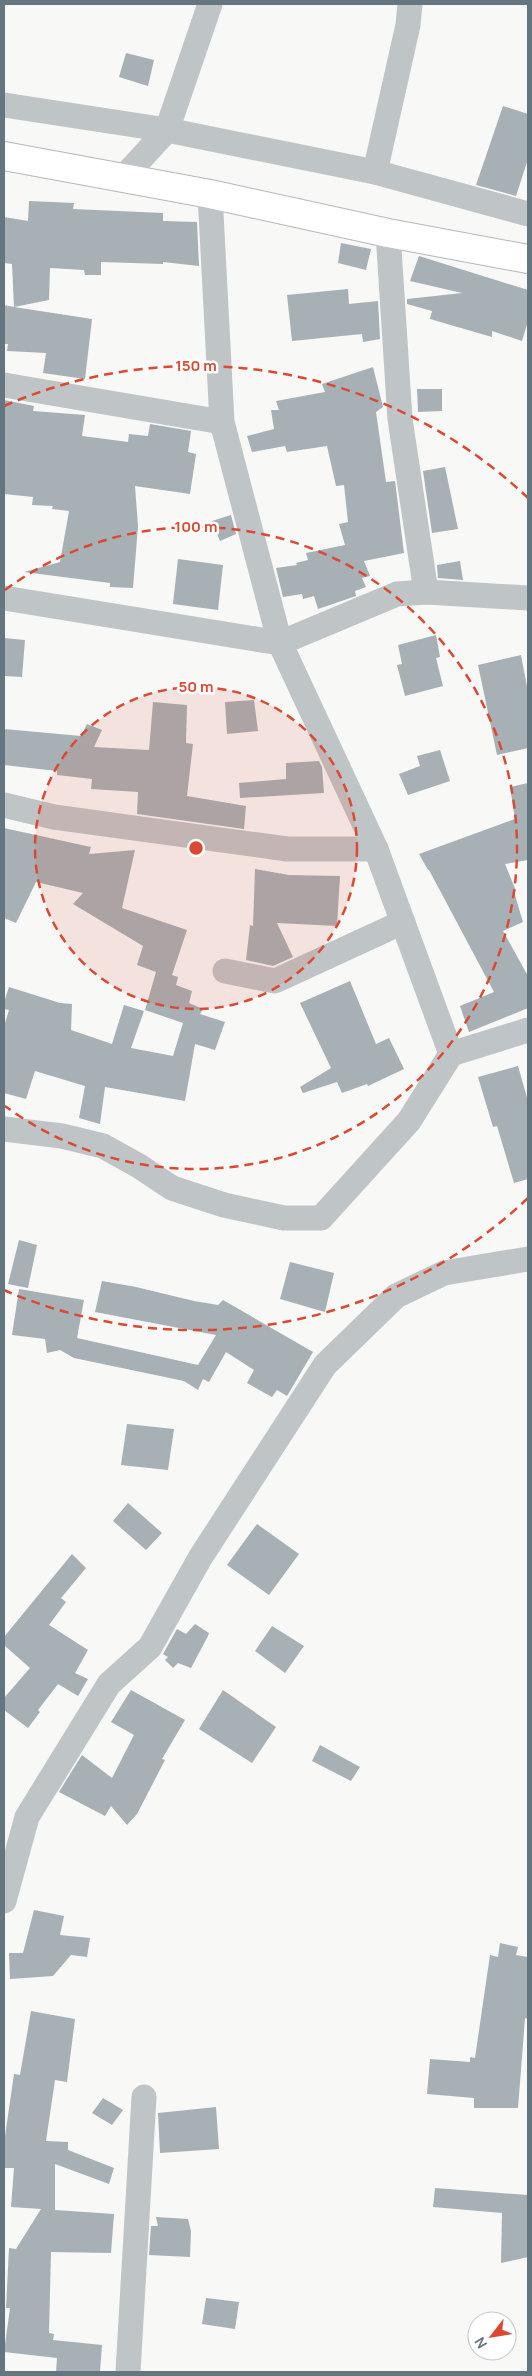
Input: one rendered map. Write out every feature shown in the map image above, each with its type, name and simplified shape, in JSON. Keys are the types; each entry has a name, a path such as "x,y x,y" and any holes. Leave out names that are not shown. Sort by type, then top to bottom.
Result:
{"highway":[{"path":"4,156 210,194 388,233 528,259"}],"street":[{"path":"123,178 167,130 210,4"},
{"path":"375,172 408,25 410,4"},
{"path":"4,104 167,130 375,172 528,214"},
{"path":"210,194 222,422 280,643 376,849 451,1054"},
{"path":"388,233 400,420 426,592"},
{"path":"4,386 222,422"},
{"path":"4,598 280,643 397,594 426,592 528,598"},
{"path":"4,805 54,817 287,849 376,849"},
{"path":"225,970 275,981 403,922"},
{"path":"4,1129 62,1136 103,1146 139,1166 172,1188 224,1205 284,1218 321,1218 409,1121 451,1054 528,1030"},
{"path":"4,1901 27,1817 109,1684 150,1647 200,1558 325,1366 396,1296 444,1273 528,1259"},
{"path":"128,2372 144,2097"}],"building":[{"path":"126,53 154,60 148,86 119,77"},
{"path":"503,106 528,114 528,159 516,196 476,185"},
{"path":"29,201 74,203 73,209 163,213 163,221 197,222 199,266 163,262 163,264 101,262 101,275 85,275 84,270 50,268 49,300 14,307 12,264 4,263 4,217 28,221"},
{"path":"341,243 371,249 366,270 338,263"},
{"path":"419,256 528,290 528,321 522,341 492,331 492,337 430,319 432,311 407,304 407,299 462,293 410,281"},
{"path":"348,289 349,304 378,301 380,339 363,342 362,334 292,341 287,295"},
{"path":"4,305 92,319 85,379 43,373 46,353 7,351 8,344 4,344"},
{"path":"373,367 383,407 376,412 386,482 395,481 404,553 364,561 370,576 362,578 366,587 355,591 356,596 318,609 314,596 303,599 302,594 283,597 276,568 297,565 296,563 308,560 306,553 345,545 339,524 348,522 344,485 336,486 327,446 287,452 285,446 252,452 247,436 274,429 271,410 279,410 276,401 325,392 322,384"},
{"path":"417,389 442,389 442,411 418,412"},
{"path":"4,400 34,406 33,411 85,415 82,436 128,442 129,434 148,436 150,424 191,431 188,452 196,454 190,494 135,486 138,526 133,588 110,587 110,583 24,572 60,562 69,511 52,509 53,506 32,505 33,497 4,494"},
{"path":"445,467 458,529 432,533 423,471"},
{"path":"231,515 236,534 220,541 212,521"},
{"path":"178,559 223,565 218,610 173,604"},
{"path":"460,561 463,580 438,578 437,565"},
{"path":"436,635 440,657 436,658 443,686 405,696 397,665 402,664 398,645"},
{"path":"4,638 25,640 22,677 4,676"},
{"path":"521,655 528,692 528,748 497,755 478,665"},
{"path":"254,700 258,731 227,734 225,702"},
{"path":"153,702 187,705 186,743 193,744 187,796 246,806 244,829 137,814 138,792 91,789 92,779 57,775 57,771 4,765 4,729 81,736 87,724 102,730 94,747 149,750"},
{"path":"440,750 450,781 408,795 399,774 420,766 417,756"},
{"path":"319,761 322,767 324,793 240,798 239,783 286,779 286,763"},
{"path":"528,783 528,860 505,864 516,891 514,892 523,922 503,931 528,976 528,1008 469,1032 460,1006 494,992 419,854 515,819 510,787"},
{"path":"4,828 91,847 89,854 135,850 122,908 187,930 172,975 178,977 176,985 192,991 189,1003 203,1009 200,1014 225,1022 215,1050 195,1044 185,1101 105,1087 100,1124 79,1118 85,1086 35,1071 26,1099 4,1093 4,1026 9,1010 4,1009 4,1002 9,987 60,1003 72,1004 71,1030 112,1044 124,1005 144,1011 131,1048 173,1056 183,1023 145,1010 156,972 137,965 143,946 73,904 83,893 36,882 16,923 4,918"},
{"path":"255,869 289,875 340,876 337,926 277,923 293,957 273,966 246,960 250,925 253,926"},
{"path":"350,981 376,1044 389,1038 404,1069 368,1086 367,1084 342,1093 337,1082 303,1093 300,1087 331,1068 300,1003"},
{"path":"518,1066 528,1101 528,1179 514,1183 497,1126 493,1127 478,1077"},
{"path":"19,1240 37,1245 28,1288 8,1284"},
{"path":"290,1262 334,1273 325,1312 280,1299"},
{"path":"102,1281 218,1305 223,1300 313,1352 287,1396 277,1390 272,1397 247,1383 254,1370 226,1352 209,1382 203,1379 198,1390 184,1381 74,1358 60,1350 47,1353 45,1339 12,1335 19,1289 84,1300 77,1338 198,1365 216,1335 95,1312"},
{"path":"127,1424 174,1429 168,1470 121,1465"},
{"path":"128,1503 162,1533 146,1550 113,1521"},
{"path":"257,1524 299,1554 269,1595 227,1565"},
{"path":"72,1554 86,1568 61,1598 66,1602 49,1625 88,1650 75,1673 88,1679 78,1696 58,1684 38,1710 40,1712 28,1728 4,1710 4,1698 30,1668 4,1645 4,1637"},
{"path":"195,1624 209,1633 208,1636 191,1668 178,1663 173,1668 165,1660 168,1657 163,1654 177,1629 186,1634"},
{"path":"272,1626 304,1646 285,1673 255,1651"},
{"path":"131,1690 185,1720 162,1759 165,1760 137,1814 127,1825 111,1806 105,1816 59,1792 82,1755 112,1778 134,1735 111,1722"},
{"path":"223,1690 276,1727 252,1763 199,1729"},
{"path":"320,1745 360,1767 351,1781 312,1761"},
{"path":"34,1910 64,1916 60,1935 90,1938 87,1957 71,1955 53,1976 10,1979 9,1953 23,1953"},
{"path":"500,1943 518,1947 516,1955 528,1957 528,2019 525,2018 518,2108 474,2108 474,2098 427,2094 430,2059 470,2062 470,2057 475,2058 490,1955 498,1957"},
{"path":"31,2011 75,2019 67,2082 55,2080 46,2141 68,2142 68,2150 114,2168 109,2184 55,2164 55,2210 114,2214 111,2253 51,2252 49,2333 54,2334 53,2340 102,2345 100,2372 56,2372 57,2358 4,2352 10,2308 6,2308 9,2248 16,2249 41,2209 11,2207 14,2168 4,2168 4,2143 14,2074 20,2075"},
{"path":"103,2098 123,2110 112,2125 92,2113"},
{"path":"216,2107 219,2149 160,2153 158,2113"},
{"path":"435,2188 528,2195 528,2257 501,2263 502,2213 433,2207"},
{"path":"156,2217 188,2219 191,2231 190,2257 149,2255 151,2226 158,2226"},
{"path":"206,2298 239,2302 235,2329 202,2324"}]}
